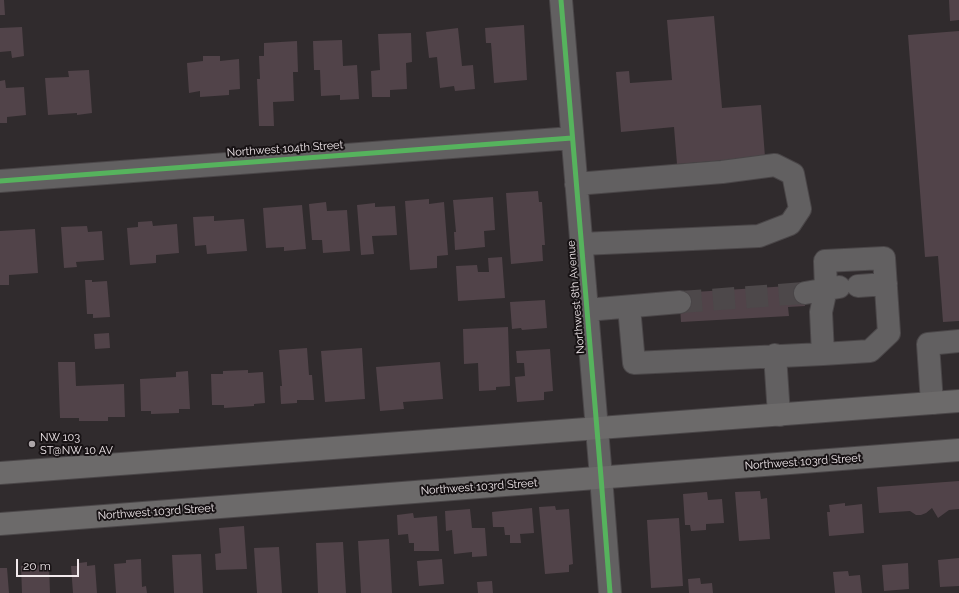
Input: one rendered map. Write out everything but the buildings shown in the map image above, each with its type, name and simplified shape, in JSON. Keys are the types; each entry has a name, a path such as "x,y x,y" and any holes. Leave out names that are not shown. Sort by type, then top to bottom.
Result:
{"main road":[{"path":"0,473 597,429 959,400"},
{"name":"Northwest 103rd Street","path":"0,524 959,450"}],"street":[{"name":"Northwest 8th Avenue","path":"561,0 602,477 610,593"},
{"name":"Northwest 104th Street","path":"0,181 572,138"},
{"path":"576,184 722,172 775,165 793,174 800,209 790,224 759,236 581,244"},
{"path":"629,307 634,363 870,351 889,333 884,258 825,261 841,287"},
{"path":"805,293 841,287 886,284"},
{"path":"823,354 821,312 841,287"},
{"path":"587,310 680,302"},
{"path":"932,403 928,344 959,341"},
{"path":"775,355 779,415"}],"tunnel":[{"path":"680,302 805,293"}],"cycle path":[{"path":"561,0 610,593"},
{"path":"0,181 572,138"}],"place":[{"name":"NW 103 ST@NW 10 AV","path":"32,444"}]}
